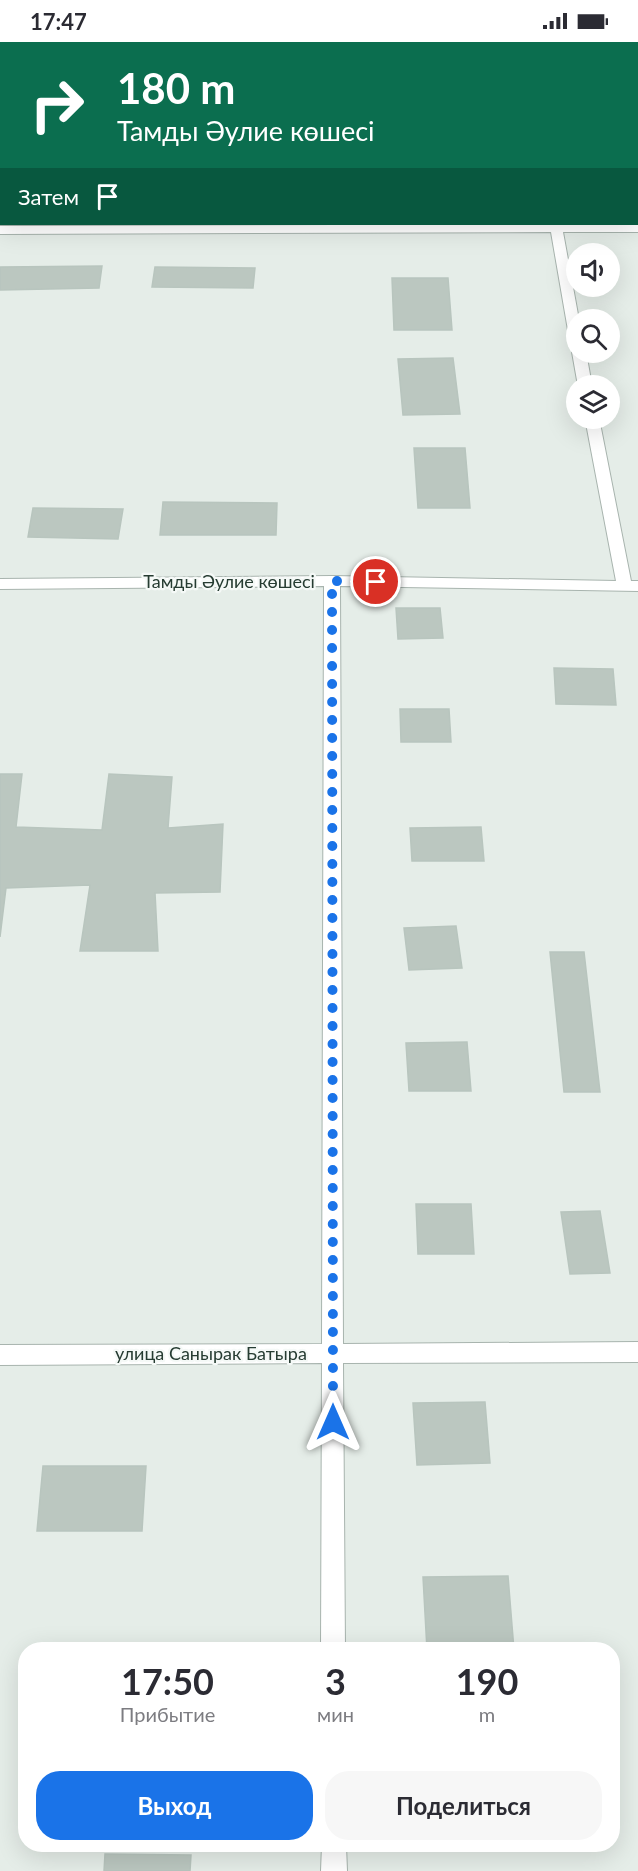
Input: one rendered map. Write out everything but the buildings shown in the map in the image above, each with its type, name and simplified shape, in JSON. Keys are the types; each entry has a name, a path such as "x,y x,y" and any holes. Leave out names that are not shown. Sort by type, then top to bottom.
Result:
{"street":[{"path":"0,230 124,227 638,228"},
{"path":"555,228 571,309"},
{"path":"595,429 631,585"},
{"path":"332,581 333,1642"},
{"name":"Тамды Әулие көшесі","path":"0,584 332,581 631,585"},
{"name":"улица Санырак Батыра","path":"0,1355 638,1352"},
{"path":"334,1852 334,1871"}],"route":[{"path":"333,1422 332,581 376,582"}]}
